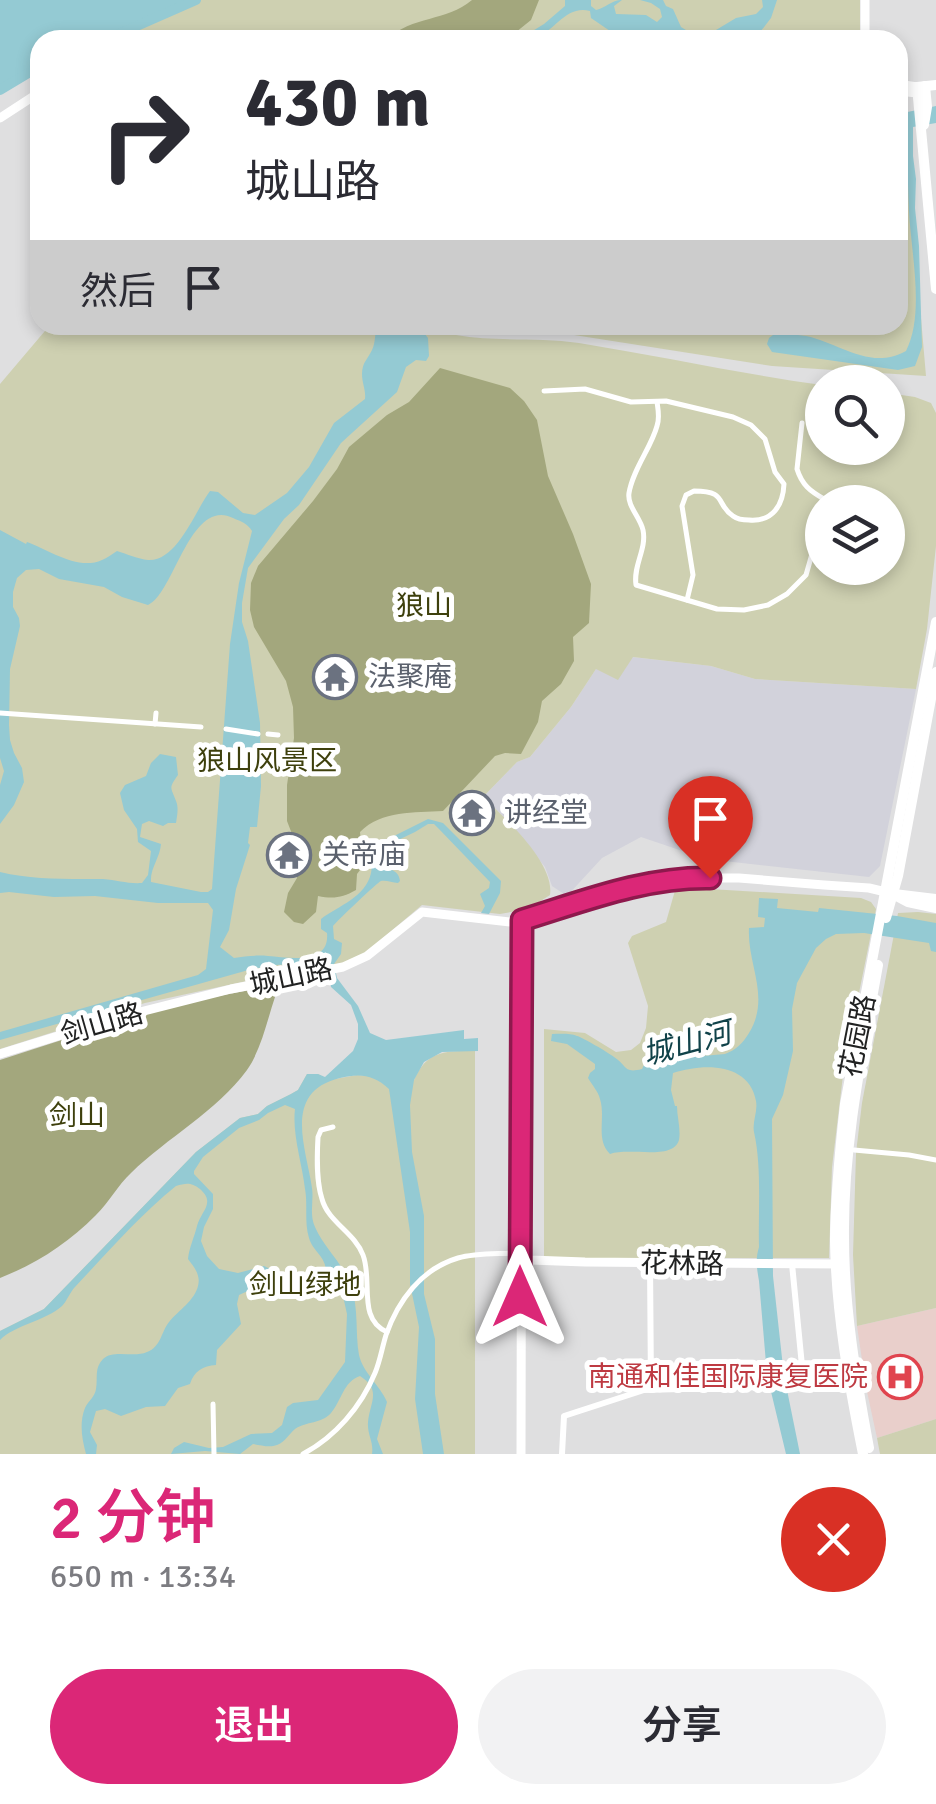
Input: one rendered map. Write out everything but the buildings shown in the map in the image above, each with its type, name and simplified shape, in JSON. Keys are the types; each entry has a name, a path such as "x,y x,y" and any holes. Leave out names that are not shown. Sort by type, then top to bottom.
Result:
{"main road":[{"path":"926,89 922,127 936,289"},
{"path":"922,127 936,250"},
{"name":"花园路","path":"889,893 936,622"},
{"name":"花园路","path":"867,1454 840,1264 846,1172 884,911 936,672"},
{"name":"城山路","path":"889,893 936,899"},
{"name":"城山路","path":"889,893 936,908"}],"street":[{"path":"865,0 865,30"},
{"path":"0,118 30,98"},
{"path":"544,391 585,389 630,402 674,403 719,412 757,428 766,439 775,472 784,484 780,505 770,517 743,520 733,516 720,498 710,492 694,491 686,496 682,506 694,575 687,600"},
{"path":"657,402 658,424 629,493 643,534 635,581 641,587 702,606 732,611 758,608 778,600 805,576"},
{"path":"802,424 798,469 805,485"},
{"path":"784,484 799,476"},
{"path":"155,724 156,712"},
{"path":"0,713 201,727"},
{"path":"226,729 258,734"},
{"path":"268,734 278,735"},
{"name":"城山路","path":"205,996 343,967 367,956 422,912 510,922 606,893 680,878 739,878 870,888 889,893"},
{"path":"521,1454 522,920"},
{"name":"剑山路","path":"0,1054 116,1018 205,996"},
{"path":"334,1127 321,1130 318,1137 322,1202 358,1244 366,1266 369,1313 376,1326 388,1332"},
{"path":"854,1150 936,1160"},
{"path":"303,1454 329,1436 361,1400 400,1305 425,1276 463,1256 520,1255"},
{"name":"花林路","path":"520,1255 530,1260 650,1264 840,1264"},
{"path":"650,1264 651,1389"},
{"path":"562,1454 564,1416 651,1389 717,1388 803,1376 787,1264"},
{"path":"213,1404 214,1454"}],"shaded area":[{"path":"632,657 711,666 755,679 916,689 880,866 869,877 706,859 641,837 602,858 567,896 552,886 545,867 483,797 517,762 530,757 596,669"},
{"name":"南通和佳国际康复医院","path":"936,1308 936,1419 877,1438 857,1326"}],"green space":[{"path":"196,0 860,0 860,30 128,30"},
{"path":"472,0 539,0 531,20 518,30 400,30"},
{"name":"狼山风景区","path":"908,167 926,376 905,375 905,365 772,366 574,335 908,335"},
{"name":"狼山风景区","path":"42,335 456,335 579,343 805,382 805,465 905,465 905,396 931,403 936,413 936,546 916,689 755,679 711,666 633,657 618,680 596,669 530,757 517,762 483,797 537,855 545,869 550,895 528,909 500,914 422,905 364,954 348,962 145,1003 0,1049 0,384"},
{"name":"狼山","path":"440,368 510,388 537,420 548,476 591,584 589,623 573,637 574,661 561,684 542,701 538,722 521,754 495,756 443,811 399,814 369,825 360,832 363,866 357,874 356,890 337,897 318,896 316,912 303,924 294,922 284,912 288,893 297,878 299,852 287,821 293,707 286,681 254,627 251,583 258,566 313,501 349,447 409,402"},
{"path":"676,887 861,898 876,909 844,1067 832,1167 829,1258 544,1258 544,1029 585,1033 616,1052 631,1050 640,1043 648,1006 628,943 632,936 666,922"},
{"path":"898,913 936,914 936,1308 857,1326 853,1255 856,1153 862,1103"},
{"name":"剑山","path":"265,988 275,997 252,1062 235,1085 131,1173 75,1235 40,1259 0,1278 0,1060 165,1009"},
{"name":"剑山绿地","path":"475,1051 475,1454 0,1454 0,1331 44,1309 196,1152 240,1118 258,1114 298,1090 307,1074 335,1079 357,1075 414,1080 425,1063 439,1054"},
{"path":"936,1419 936,1454 880,1454 877,1438"}],"water":[{"path":"0,0 196,0 128,30 30,30 30,72 0,90"},
{"path":"565,0 591,0 596,10 622,0 614,6 616,14 646,15 657,22 662,17 660,9 640,0 663,0 686,30 609,30 591,18 590,11 582,10 548,30 534,30 565,6"},
{"path":"762,0 777,0 762,30 716,30 736,18 756,14 763,7"},
{"path":"936,106 936,123 913,127 922,347 915,366 863,365 772,352 767,344 773,335 819,339 868,357 906,351 916,302 908,190 908,112"},
{"path":"376,335 426,335 429,356 426,361 416,360 406,367 397,392 341,443 299,505 248,568 242,622 260,723 261,786 257,827 250,827 250,845 236,889 229,930 220,947 234,958 315,955 326,943 327,933 321,929 321,919 357,895 368,881 370,848 428,819 443,823 501,881 500,893 489,914 481,913 485,906 480,894 489,888 490,882 434,824 428,824 375,851 376,865 395,871 400,881 381,881 333,926 334,939 342,943 334,964 337,978 358,1006 370,1033 386,1040 464,1030 464,1039 478,1038 478,1051 442,1052 424,1062 414,1080 410,1105 412,1152 424,1216 424,1294 435,1339 435,1394 444,1454 423,1454 415,1399 419,1327 410,1284 410,1232 389,1089 372,1078 360,1076 322,1085 310,1095 302,1123 313,1222 351,1286 359,1355 387,1402 377,1439 383,1454 372,1454 368,1422 373,1391 360,1376 350,1382 327,1417 295,1429 277,1445 253,1444 240,1454 171,1454 184,1442 223,1447 251,1434 272,1433 282,1425 287,1407 318,1400 345,1362 347,1314 343,1296 320,1287 291,1284 262,1287 239,1295 241,1324 217,1350 216,1365 200,1370 190,1384 178,1388 165,1406 146,1407 121,1416 105,1409 96,1411 90,1432 97,1445 96,1454 86,1454 82,1419 95,1392 100,1362 107,1356 152,1350 169,1322 196,1291 198,1275 188,1259 207,1203 205,1194 191,1184 176,1186 73,1289 62,1306 0,1340 0,1331 44,1309 196,1152 240,1118 258,1114 298,1090 307,1074 325,1077 353,1051 358,1024 351,1005 331,987 326,964 274,965 0,1040 0,1032 198,975 206,969 213,910 208,903 0,893 0,872 38,878 142,883 148,875 151,851 138,842 137,829 124,810 120,793 125,785 146,776 160,754 176,757 178,775 171,788 178,812 176,823 142,824 140,837 161,844 151,882 201,892 212,889 230,644 252,531 233,518 218,515 205,521 194,533 166,584 148,605 104,587 59,579 39,569 26,570 17,578 13,607 20,626 10,669 9,725 24,782 0,824 4,771 0,758 0,530 26,544 83,563 93,563 117,551 148,560 168,553 210,491 218,492 243,513 255,515 287,493 309,467 334,423 365,399 362,370","holes":["285,1105 295,1109 308,1232 326,1272 323,1277 289,1278 264,1266 238,1273 219,1269 207,1256 201,1241 213,1209 213,1194 194,1171 203,1157 239,1128"]},
{"path":"759,898 778,899 777,908 818,912 819,908 936,923 936,952 931,951 929,943 864,933 836,934 816,948 797,983 792,1009 793,1051 783,1095 772,1119 773,1276 783,1367 800,1454 786,1454 767,1375 757,1264 759,1174 752,1088 735,1072 723,1069 673,1073 671,1090 680,1132 675,1146 660,1152 610,1154 603,1142 600,1099 588,1078 595,1064 567,1044 551,1041 552,1034 580,1037 631,1070 642,1069 646,1061 725,1054 736,1048 749,1033 758,1007 749,928 764,927 765,918 758,917"}],"waterway":[{"path":"128,30 196,0"},
{"path":"0,90 30,72"}],"place":[{"name":"法聚庵","path":"335,677"},
{"name":"讲经堂","path":"472,813"},
{"name":"关帝庙","path":"289,855"},
{"name":"南通和佳国际康复医院","path":"900,1377"}],"route":[{"path":"520,1297 522,920 642,884 710,878"}],"water label":[{"name":"城山河","path":"687,1044"}]}
